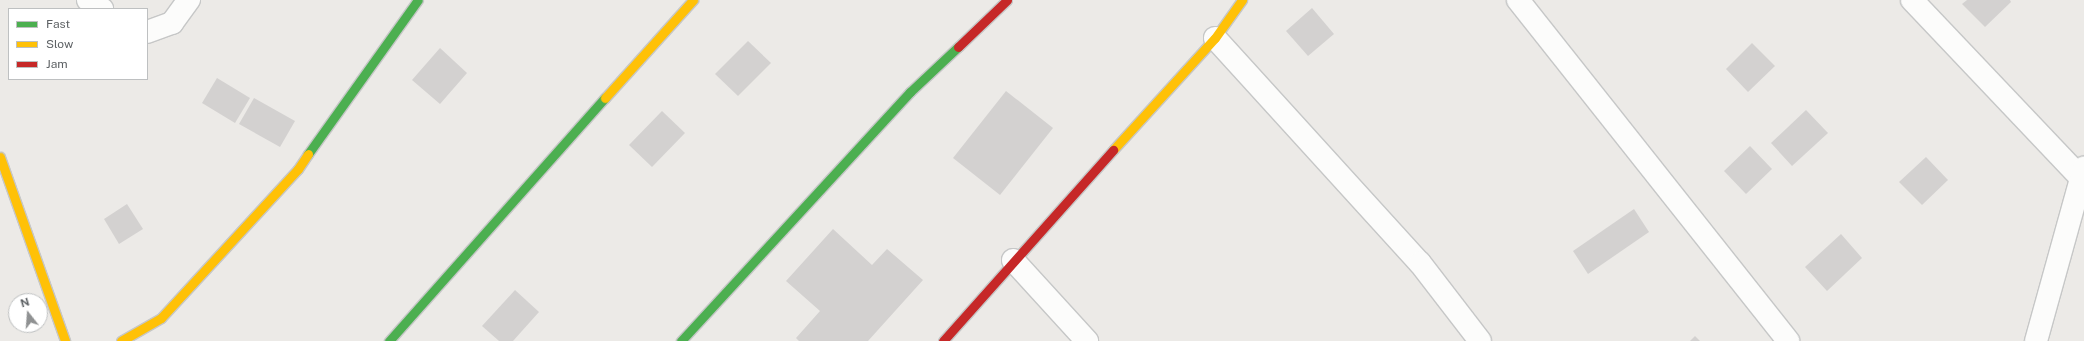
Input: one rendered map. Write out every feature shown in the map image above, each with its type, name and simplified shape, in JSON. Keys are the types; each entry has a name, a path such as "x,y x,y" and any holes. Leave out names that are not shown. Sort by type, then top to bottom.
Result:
{"street":[{"path":"88,0 100,8"},
{"path":"148,32 172,23 189,0"},
{"path":"121,341 162,318 298,168 418,0"},
{"path":"389,341 693,0"},
{"path":"681,341 910,92 1007,0"},
{"path":"943,341 1013,260 1215,38 1242,0"},
{"path":"1518,0 1788,341"},
{"path":"1912,0 2083,173 2036,341"},
{"path":"1215,38 1420,263 1480,341"},
{"path":"0,157 65,341"},
{"path":"1013,260 1087,341"}],"building":[{"path":"1967,0 2010,0 2011,2 1985,27 1962,4"},
{"path":"1312,8 1334,34 1308,56 1286,31"},
{"path":"748,41 771,63 738,96 715,74"},
{"path":"1752,43 1775,66 1748,92 1726,69"},
{"path":"440,48 467,73 440,104 412,80"},
{"path":"217,78 250,98 235,123 202,103"},
{"path":"1006,91 1053,128 1000,195 953,158"},
{"path":"254,98 295,121 280,147 239,124"},
{"path":"1806,110 1828,133 1792,166 1771,143"},
{"path":"662,111 685,133 652,167 629,145"},
{"path":"1750,146 1772,169 1746,194 1724,171"},
{"path":"1926,157 1948,180 1922,205 1899,182"},
{"path":"127,204 143,229 119,244 104,219"},
{"path":"1634,209 1649,232 1588,274 1573,251"},
{"path":"833,229 872,265 887,249 923,280 868,341 799,341 796,338 820,311 786,281"},
{"path":"1841,234 1862,258 1827,291 1805,267"},
{"path":"515,290 539,312 513,341 499,341 482,326"},
{"path":"1695,336 1700,341 1690,341"}],"traffic: fast":[{"path":"308,154 418,0"},
{"path":"681,341 910,92 958,47"},
{"path":"389,341 605,98"}],"traffic: slow":[{"path":"605,98 693,0"},
{"path":"1113,150 1215,38 1242,0"},
{"path":"121,341 161,318 298,169 308,154"},
{"path":"0,157 65,341"}],"traffic: jam":[{"path":"958,47 1007,0"},
{"path":"943,341 1113,150"}]}
